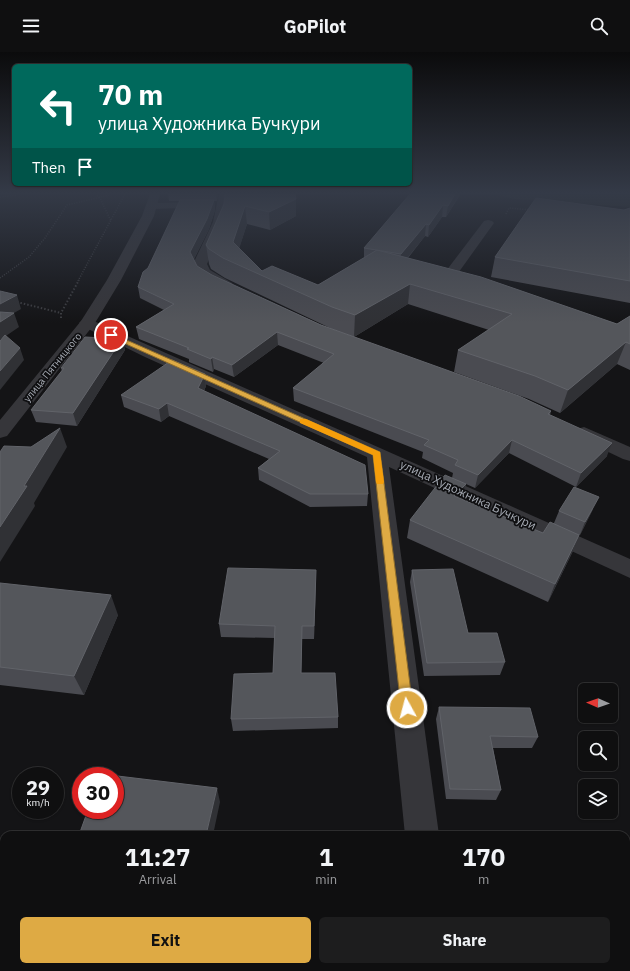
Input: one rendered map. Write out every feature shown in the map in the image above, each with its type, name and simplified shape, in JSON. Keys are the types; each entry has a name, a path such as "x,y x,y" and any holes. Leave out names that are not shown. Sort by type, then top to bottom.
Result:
{"street":[{"name":"улица Пятницкого","path":"0,432 87,323 114,280 137,237"},
{"path":"213,237 200,264 205,273 219,282 239,291"},
{"path":"478,237 448,278 478,286"},
{"name":"улица Художника Бучкури","path":"87,323 158,357 377,454 630,569"},
{"path":"572,428 630,455"},
{"path":"377,454 422,831"}],"path":[{"path":"0,278 29,257 46,237"},
{"path":"16,302 61,313 102,237"}],"building":[{"path":"163,237 198,237 190,252 197,266 212,275 321,325 519,396 551,411 548,414 612,443 581,473 512,440 478,475 455,465 458,460 424,445 429,440 293,388 334,354 277,332 232,365 212,357 211,359 187,349 189,348 136,327 174,304 138,287 143,272 148,268"},
{"path":"210,237 235,237 233,242 262,271 272,266 318,285 377,250 481,277 617,324 630,316 630,344 626,342 568,390 535,376 458,350 512,314 410,284 355,315 332,307 223,258 209,249 206,245"},
{"path":"373,237 415,237 401,254 364,248"},
{"path":"509,237 630,237 630,281 495,257"},
{"path":"0,291 17,295 0,304"},
{"path":"0,312 14,313 0,322"},
{"path":"5,335 20,348 0,371 0,341"},
{"path":"85,337 122,339 73,413 31,410 64,368 61,368"},
{"path":"172,360 205,374 198,388 365,465 368,494 310,494 258,468 280,451 167,403 159,409 121,395"},
{"path":"60,428 24,486 27,486 0,527 0,452 4,446 31,447"},
{"path":"445,475 466,484 454,496 543,533 550,522 579,535 555,584 410,520"},
{"path":"574,487 599,497 585,522 559,511"},
{"path":"228,568 316,570 314,626 302,626 301,673 335,673 338,717 231,719 234,674 273,673 275,626 219,624"},
{"path":"453,569 468,633 497,633 505,662 427,663 412,570"},
{"path":"0,583 111,595 74,676 0,667"},
{"path":"439,707 530,708 538,737 490,736 501,790 450,789"},
{"path":"124,777 217,788 207,831 80,831 85,819 124,819"}],"slow traffic":[{"path":"303,421 377,454 380,482"}],"route":[{"path":"111,335 377,454 407,708"}]}
